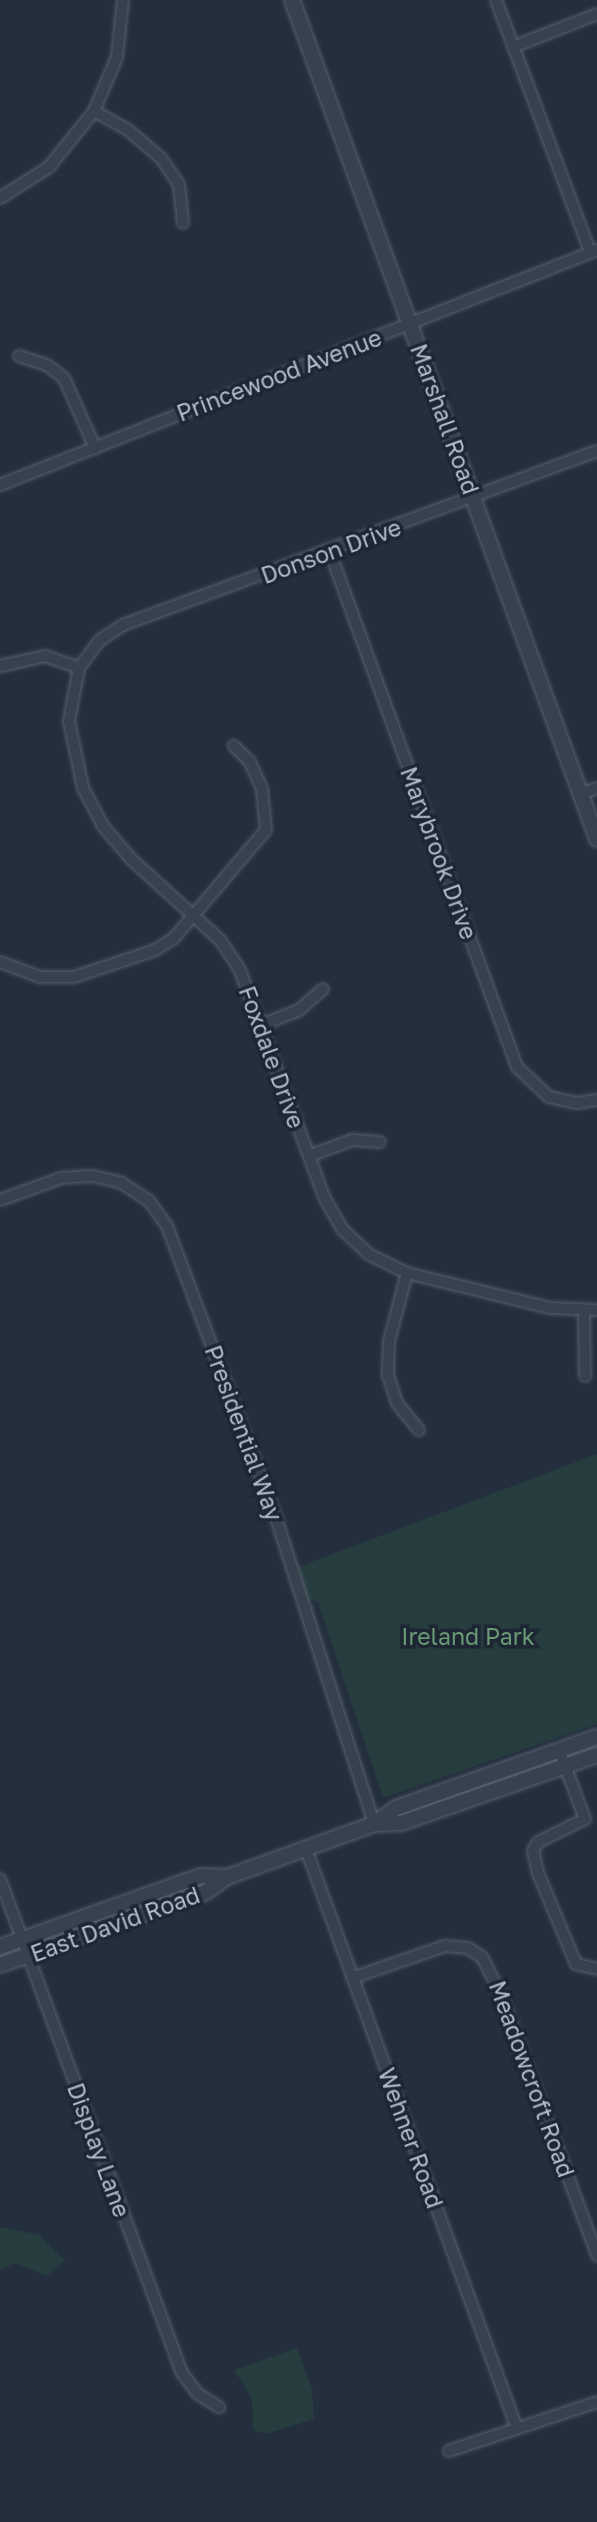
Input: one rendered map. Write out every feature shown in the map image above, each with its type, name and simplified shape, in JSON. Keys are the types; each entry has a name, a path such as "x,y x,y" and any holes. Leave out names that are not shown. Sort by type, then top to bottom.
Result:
{"street":[{"path":"0,198 49,167 94,111 117,57 123,0"},
{"name":"Marshall Road","path":"292,0 597,839"},
{"path":"496,0 593,251"},
{"path":"513,47 597,14"},
{"path":"94,111 128,130 161,158 179,185 183,223"},
{"name":"Princewood Avenue","path":"0,485 593,251"},
{"path":"19,356 47,365 64,378 95,448"},
{"name":"Donson Drive","path":"79,668 100,640 123,625 331,552 597,451"},
{"name":"Marybrook Drive","path":"331,552 517,1067 549,1097 577,1103 597,1100"},
{"path":"0,666 45,656 79,668"},
{"name":"Foxdale Drive","path":"79,668 69,721 76,767 92,808 124,852 195,916 232,954 325,1199 343,1230 370,1255 407,1273 551,1308 597,1310"},
{"path":"0,962 40,976 82,975 164,945 195,916 266,830 262,789 250,762 234,746"},
{"path":"581,794 597,788"},
{"path":"261,1025 299,1010 323,989"},
{"path":"309,1156 352,1140 380,1142"},
{"name":"Presidential Way","path":"0,1200 61,1178 93,1175 120,1182 149,1201 167,1226 276,1518 374,1824"},
{"path":"407,1273 389,1341 388,1375 397,1403 419,1430"},
{"path":"584,1311 585,1376"},
{"name":"East David Road","path":"0,1965 206,1892 227,1877 374,1824 396,1808 597,1737"},
{"path":"559,1750 585,1819 538,1842 534,1850 538,1873 576,1964 597,1969"},
{"name":"East David Road","path":"374,1824 401,1824 597,1755"},
{"name":"Wehner Road","path":"306,1849 516,2426"},
{"name":"East David Road","path":"0,1947 200,1877 227,1877"},
{"name":"Display Lane","path":"0,1879 26,1956 182,2373 198,2394 219,2407"},
{"name":"Meadowcroft Road","path":"352,1978 445,1945 467,1948 482,1957 499,1990 597,2255"},
{"path":"449,2451 516,2426 597,2402"}],"green space":[{"name":"Ireland Park","path":"597,1454 597,1724 383,1798 318,1602 302,1597 293,1569"},
{"path":"0,2227 39,2235 65,2261 47,2276 15,2263 0,2270"},
{"path":"297,2348 312,2389 314,2419 266,2434 253,2430 252,2398 234,2370"}]}
